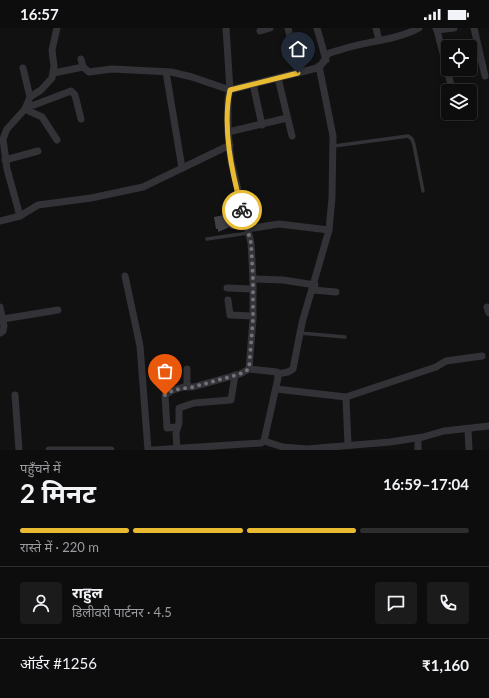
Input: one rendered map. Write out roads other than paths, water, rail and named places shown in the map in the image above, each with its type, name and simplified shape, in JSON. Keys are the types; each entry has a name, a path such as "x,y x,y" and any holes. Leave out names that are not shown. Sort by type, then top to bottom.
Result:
{"street":[{"path":"20,216 5,160 2,142 7,129 26,107 30,97 48,83 54,73 52,50 57,28"},
{"path":"226,28 230,90 228,99 228,132 238,192 251,243 253,316 249,369"},
{"path":"260,31 270,28"},
{"path":"288,28 298,73"},
{"path":"317,28 326,60"},
{"path":"376,28 379,40"},
{"path":"81,59 83,67 89,72 112,70 166,72 192,77 230,90 298,73 319,66 326,60 328,54 357,44 379,40 406,30 419,28"},
{"path":"451,84 436,29 454,28"},
{"path":"474,28 485,76"},
{"path":"177,427 167,428 165,395 173,390 193,387 236,375 249,369 272,371 278,374 288,372 293,369 300,333 314,288 329,230 332,198 334,146 332,128 319,66"},
{"path":"54,73 83,67"},
{"path":"23,68 30,97"},
{"path":"166,72 182,168"},
{"path":"278,78 292,136"},
{"path":"253,84 262,125"},
{"path":"26,107 71,91 75,95 81,119"},
{"path":"26,107 42,118 57,140"},
{"path":"228,132 287,118"},
{"path":"0,222 20,216 38,205 91,198 143,187 230,145"},
{"path":"5,160 38,151"},
{"path":"248,231 279,224 329,230"},
{"path":"125,276 140,346 148,450"},
{"path":"253,279 283,280 336,292"},
{"path":"227,288 253,289"},
{"path":"228,300 230,316 253,316"},
{"path":"0,307 4,328 0,333"},
{"path":"3,319 58,310"},
{"path":"276,388 346,397 436,367 446,361 482,356"},
{"path":"186,387 188,384 187,369"},
{"path":"261,445 276,388 278,374"},
{"path":"177,449 176,433 178,410 180,407 200,402 232,399 236,375"},
{"path":"15,394 19,450"},
{"path":"346,397 347,447"},
{"path":"153,450 261,445 307,449 347,447 418,438 444,431 489,426"},
{"path":"468,429 469,450"},
{"path":"418,438 418,450"},
{"path":"49,450 111,450"}],"lane":[{"path":"334,146 403,136 411,137 423,191"},
{"path":"207,239 248,231"},
{"path":"300,333 345,337"}]}
